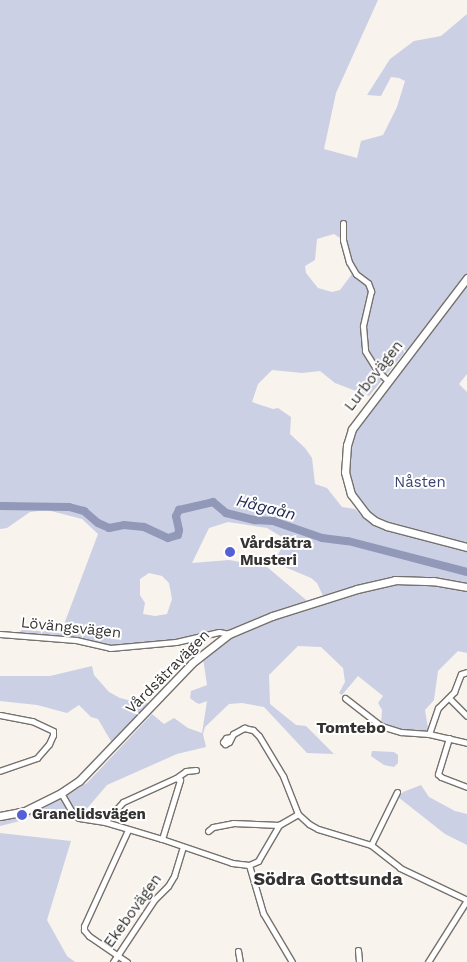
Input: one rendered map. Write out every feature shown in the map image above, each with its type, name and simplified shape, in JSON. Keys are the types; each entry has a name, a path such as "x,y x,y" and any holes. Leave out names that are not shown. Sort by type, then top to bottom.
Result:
{"street":[{"path":"343,223 343,240 349,262 356,274 368,283 371,291 363,326 362,339 365,350 376,368 387,380"},
{"name":"Lurbovägen","path":"467,278 387,380 350,433 345,472 351,494 366,514 387,526 467,547"},
{"name":"Vårdsätravägen","path":"0,816 25,811 60,793 94,767 192,663 229,634 272,616 357,588 396,580 433,581 467,587"},
{"name":"Lövängsvägen","path":"0,634 76,640 110,648 176,642 219,632 229,634"},
{"path":"429,734 436,711 456,688 461,674 467,672"},
{"path":"346,698 381,726 401,732 429,734 467,743"},
{"path":"449,698 467,716"},
{"path":"0,715 32,721 53,731 54,735 49,744 36,758 0,771"},
{"path":"230,737 238,730 244,728 252,730 259,736 283,776 298,814 318,829 371,845 400,868 467,900 428,962"},
{"path":"449,738 438,774 441,777 467,787"},
{"path":"105,822 123,802 176,778 186,771 196,770"},
{"path":"162,839 180,780 176,778"},
{"path":"371,845 397,792"},
{"path":"60,793 73,814 79,818 105,822 162,839 225,862 249,865 261,857 279,825 298,814"},
{"path":"208,831 226,824 279,825"},
{"path":"127,962 86,933 84,926 128,830"},
{"name":"Ekebovägen","path":"112,962 154,900 168,886 174,876 183,847"},
{"path":"249,865 263,913 292,962"},
{"path":"358,950 359,962"},
{"path":"238,951 240,962"}],"green space":[{"name":"Nåsten","path":"0,0 378,0 336,93 324,149 357,158 361,141 383,135 397,107 405,81 399,78 391,77 381,96 367,95 390,59 414,41 441,36 467,14 467,374 459,384 467,392 467,543 389,524 366,513 356,501 348,478 347,447 359,421 409,356 403,347 404,353 369,396 335,383 320,371 302,373 272,370 258,384 252,402 273,409 278,408 291,417 290,434 305,448 312,458 315,484 327,488 342,507 355,509 363,517 384,530 427,539 467,552 467,653 458,651 438,671 434,700 425,710 429,734 401,732 381,726 382,710 378,703 383,696 358,676 342,695 339,693 345,682 343,668 321,647 298,646 269,675 270,704 296,725 306,726 334,754 307,753 264,707 242,703 229,704 205,727 203,734 206,747 177,754 107,785 79,818 73,814 32,815 87,783 152,714 164,724 174,718 188,728 202,733 207,701 199,704 195,702 190,698 191,691 207,685 203,658 205,660 224,643 219,632 194,640 110,648 76,640 16,635 22,630 59,632 63,627 98,534 82,519 47,510 30,512 7,528 0,529","holes":["334,234 343,240 352,274 340,290 332,292 318,288 306,273 305,266 315,260 317,239","228,522 267,528 287,540 273,562 311,578 317,583 325,600 311,604 267,567 229,560 192,563 209,528","149,573 162,576 169,583 172,599 167,614 155,616 143,614 145,603 140,595 140,579"]},
{"path":"92,666 94,675 109,692 120,698 132,701 144,699 149,705 112,743 98,719 91,717 79,705 67,713 37,705 0,701 0,676 50,676"},
{"path":"372,751 394,752 398,755 398,763 394,767 384,765 371,756"},
{"path":"421,785 429,797 455,811 467,814 467,845 445,834 398,797 403,792"},
{"path":"32,815 24,820 0,826 0,820"},
{"path":"0,833 71,841 47,920 67,956 75,962 0,962"}],"waterway":[{"name":"Hågaån","path":"0,506 69,507 84,511 98,523 109,528 124,525 144,527 168,538 178,535 179,530 176,516 179,510 213,502 226,513 255,520 273,521 322,538 348,541 467,572"}],"place":[{"name":"Vårdsätra Musteri","path":"230,552"},
{"name":"Granelidsvägen","path":"22,815"}],"district":[{"name":"Tomtebo","path":"351,728"},
{"name":"Södra Gottsunda","path":"328,879"}]}
